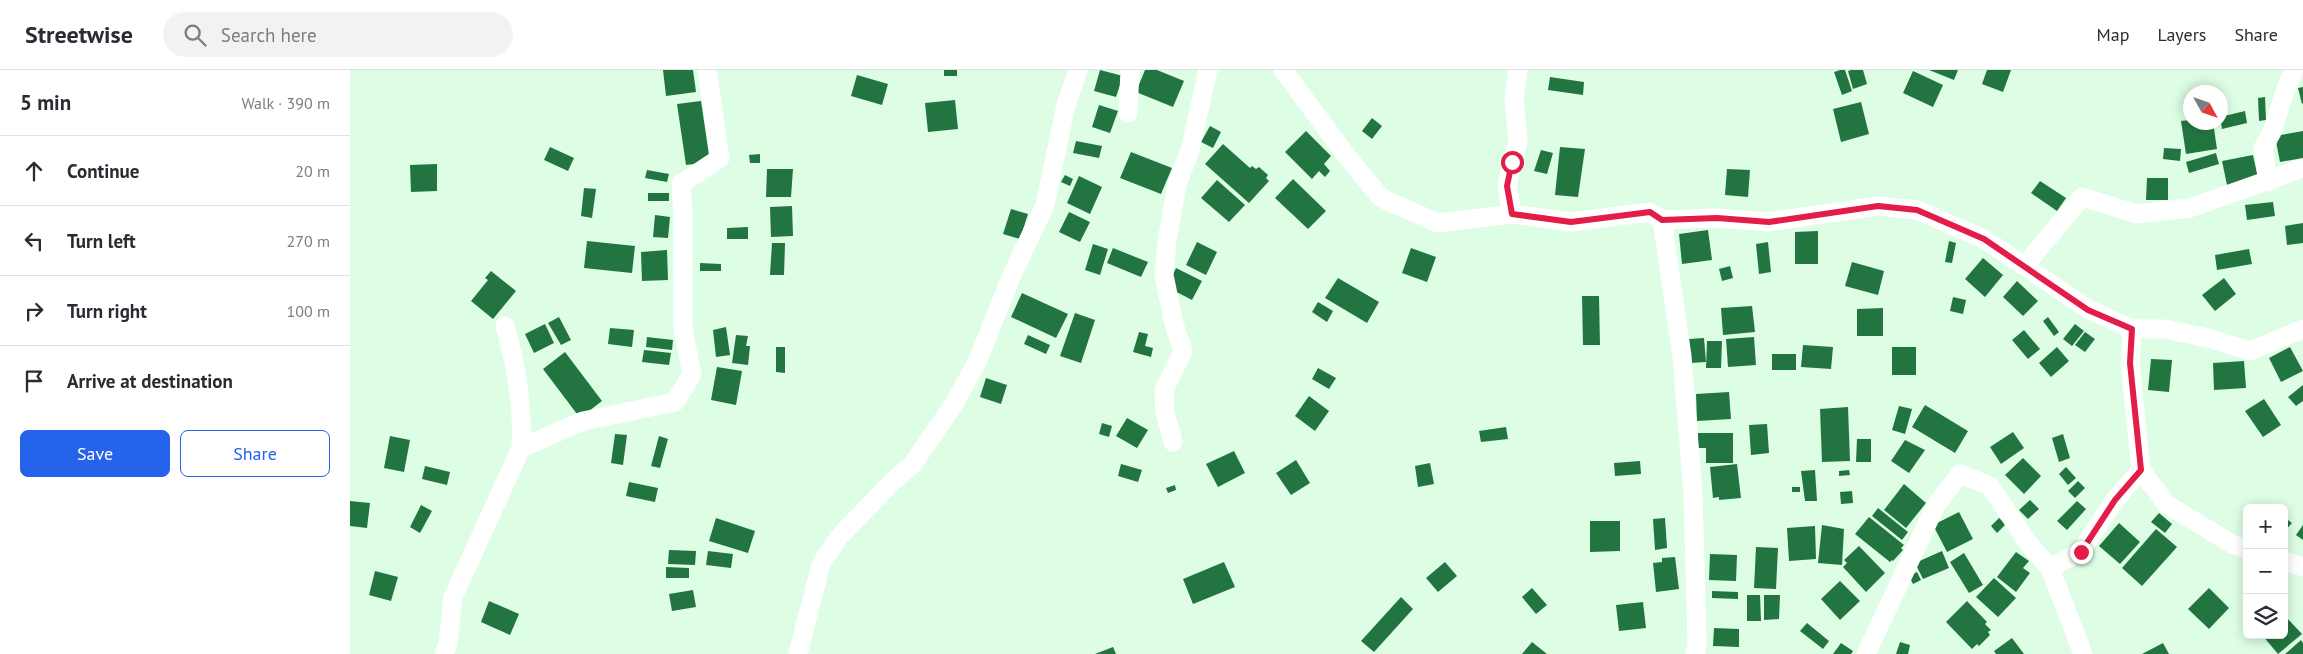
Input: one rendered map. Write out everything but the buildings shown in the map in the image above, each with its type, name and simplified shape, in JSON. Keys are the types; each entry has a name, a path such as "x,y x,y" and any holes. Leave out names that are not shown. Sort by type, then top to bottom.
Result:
{"street":[{"path":"521,448 583,421 675,402 692,374 684,329 681,184 720,158 707,70"},
{"path":"798,654 821,564 839,537 893,481 912,465 954,404 978,360 1012,275 1045,205 1066,105 1078,70"},
{"path":"1128,112 1130,70"},
{"path":"1173,442 1165,412 1164,390 1184,352 1174,324 1164,275 1167,241 1177,185 1190,150 1208,70"},
{"path":"1283,70 1346,155 1381,198 1438,222 1512,214 1571,222 1650,212 1662,220 1717,218 1769,222 1878,206 1917,210 1984,239 2026,265 2088,310 2132,329 2164,329 2208,338 2250,350 2303,329"},
{"path":"1512,214 1507,186 1518,141 1514,99 1518,70"},
{"path":"2268,182 2263,148 2272,132 2294,70"},
{"path":"2026,265 2082,197 2137,214 2190,208 2268,182 2303,168"},
{"path":"1662,220 1682,356 1692,484 1697,643 1695,654"},
{"path":"444,654 448,643 453,597 521,448 522,426 511,347 504,326"},
{"path":"2132,329 2130,363 2141,470 2166,504 2232,544 2243,548"},
{"path":"2050,568 2081,552 2115,500 2141,470"},
{"path":"1866,654 1936,505 1960,474 1990,486 2029,544 2050,568 2083,654"},
{"path":"2288,562 2303,567"}],"route":[{"path":"1512,162 1507,186 1512,214 1571,222 1650,212 1662,220 1717,218 1769,222 1878,206 1917,210 1984,239 2026,265 2088,310 2132,329 2130,363 2141,470 2115,500 2081,552"}]}
